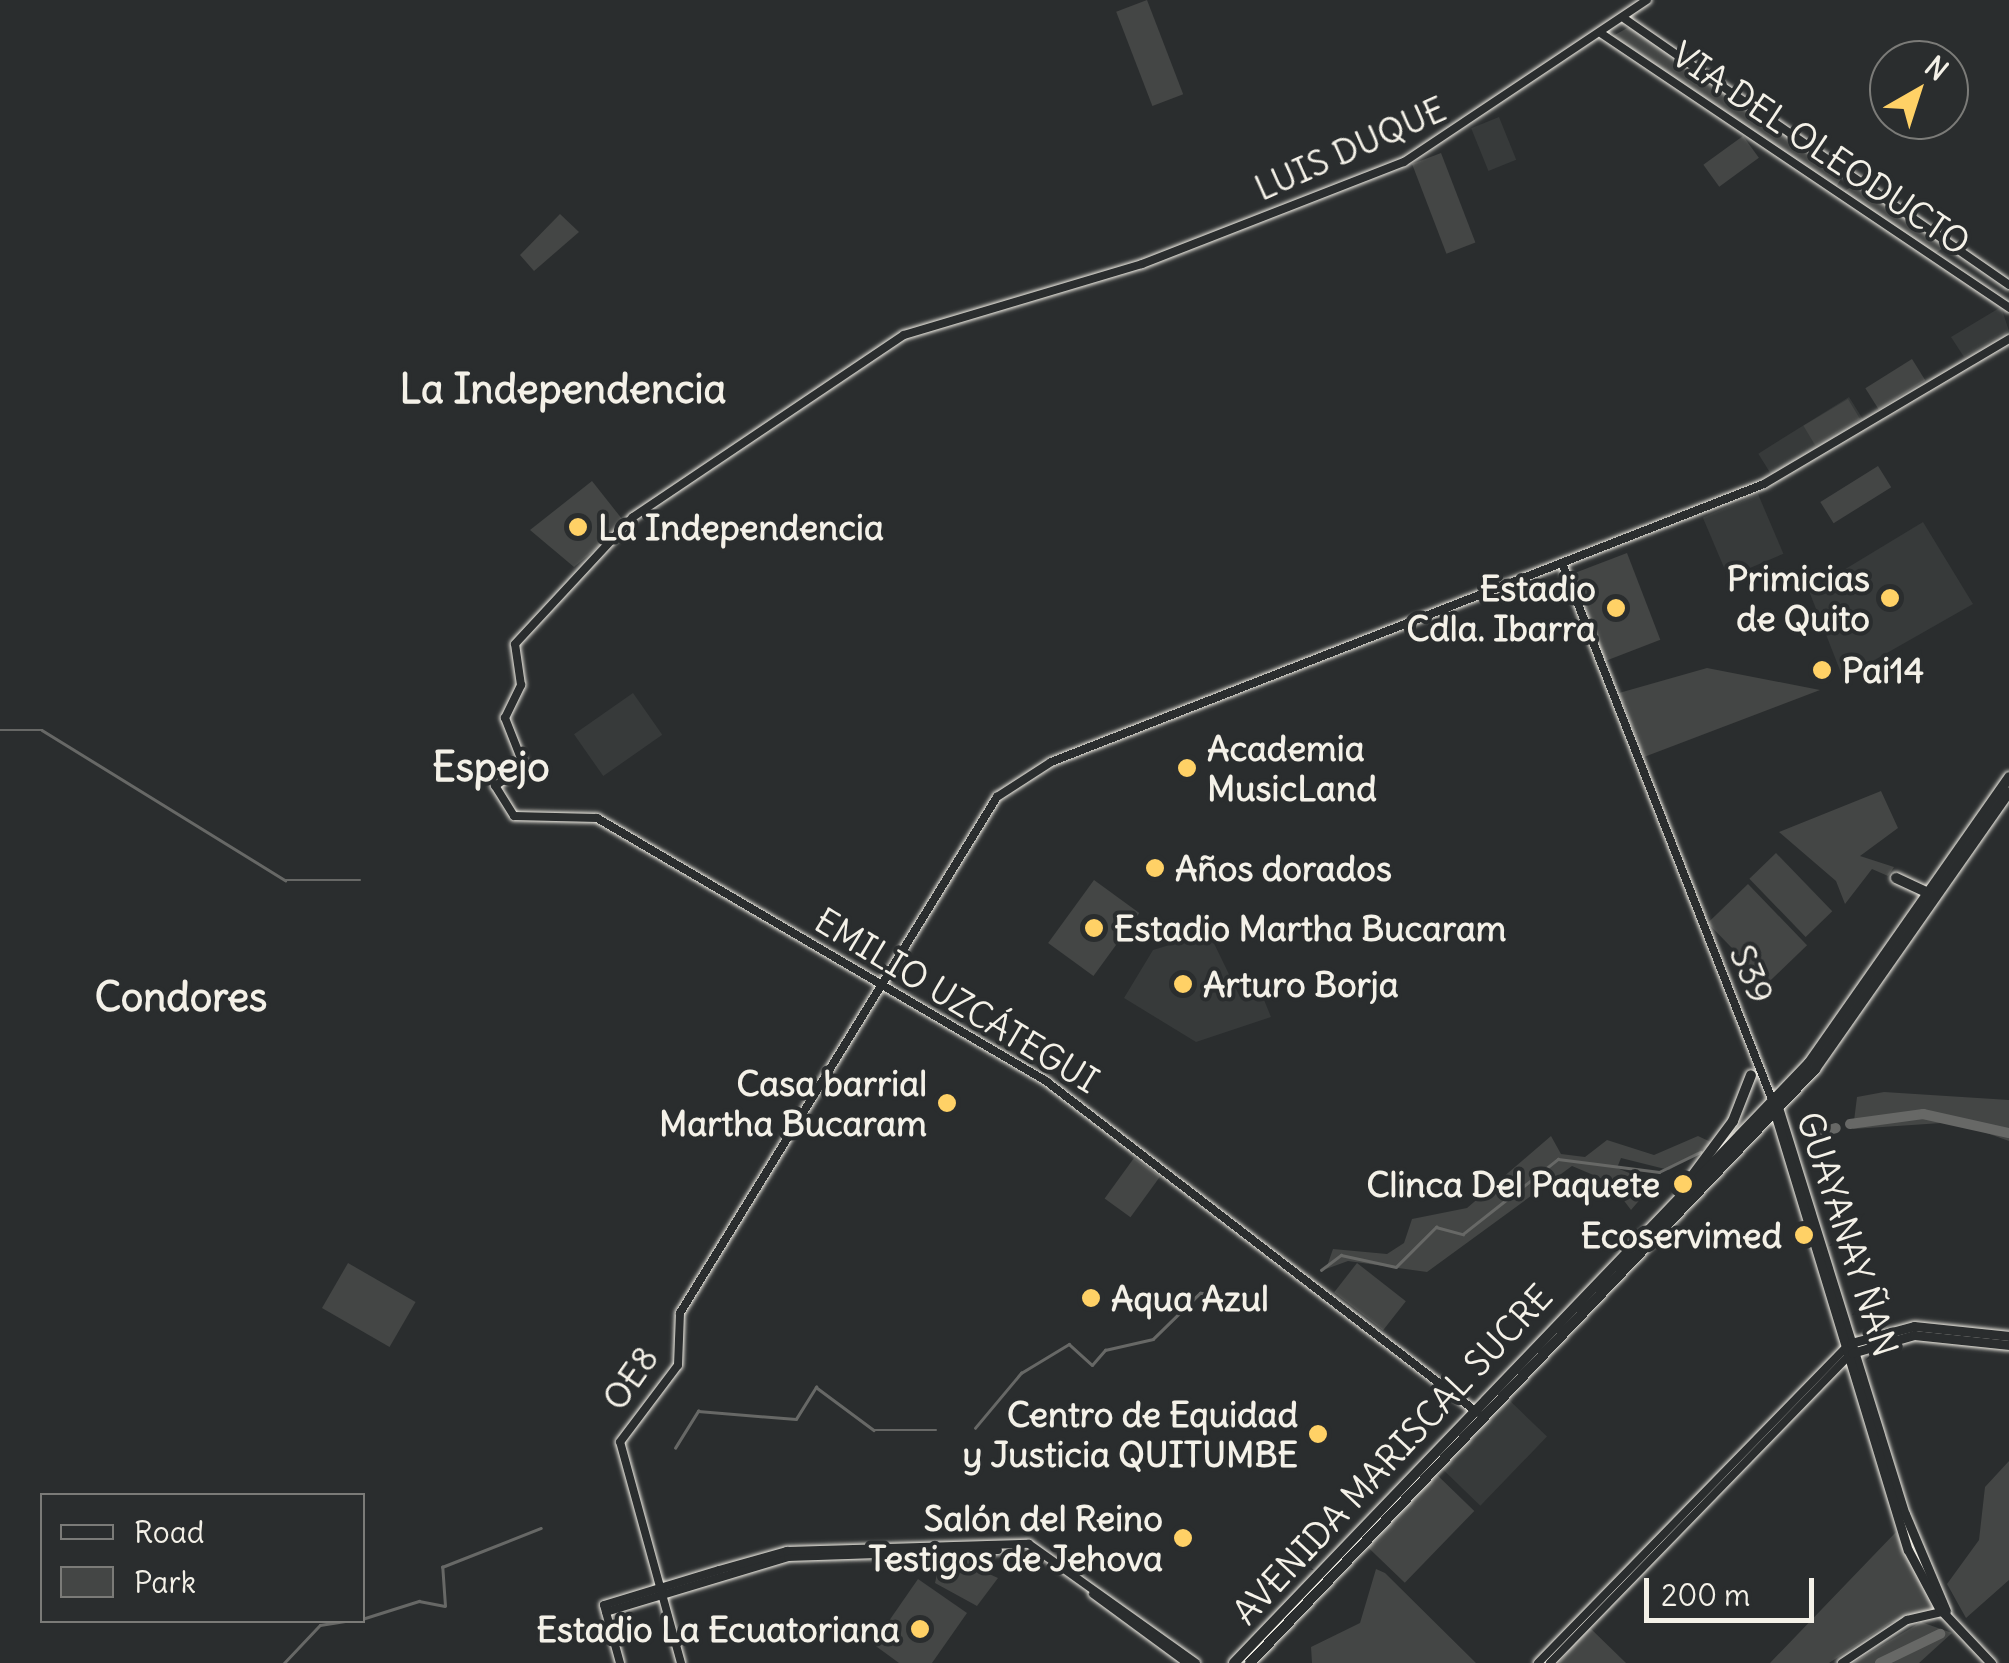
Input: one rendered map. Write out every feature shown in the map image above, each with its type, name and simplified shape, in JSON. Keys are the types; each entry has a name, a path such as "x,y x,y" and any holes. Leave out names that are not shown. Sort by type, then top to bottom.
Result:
{"main road":[{"name":"AVENIDA MARISCAL SUCRE","path":"1250,1663 1476,1412 1708,1169 1776,1106 1890,951 2009,777"},
{"name":"AVENIDA MARISCAL SUCRE","path":"1928,893 2009,792"},
{"path":"1896,878 1928,893"},
{"path":"1708,1169 1715,1145 1750,1074"},
{"name":"GUAYANAY ÑAN","path":"1776,1106 1881,1450 1946,1611 1992,1663"},
{"name":"AVENIDA MARISCAL SUCRE","path":"1234,1663 1708,1169"},
{"path":"1852,1348 1914,1326 2009,1336"},
{"path":"1852,1348 1914,1335 2009,1345"}],"street":[{"name":"LUIS DUQUE","path":"514,816 496,786 524,760 505,718 521,685 515,644 622,526 904,335 1106,276 1404,162 1625,19 1647,0"},
{"name":"VIA DEL OLEODUCTO","path":"1625,19 2009,284"},
{"name":"VIA DEL OLEODUCTO","path":"1602,34 2009,308"},
{"name":"OE8","path":"660,1592 621,1460 623,1436 678,1365 681,1327 977,820 1019,779 1764,484 2009,339"},
{"name":"S39","path":"1562,563 1776,1106"},
{"name":"EMILIO UZCÁTEGUI","path":"514,816 597,818 1063,1092 1476,1412"},
{"path":"1538,1663 1852,1348"},
{"path":"1550,1663 1852,1348"},
{"path":"620,1663 605,1609 787,1550 1030,1544 1196,1663"},
{"path":"660,1592 788,1557 1026,1548 1187,1663"},
{"path":"660,1592 681,1663"},
{"path":"1842,1663 1907,1620 1946,1611"}],"shaded area":[{"path":"1499,117 1516,160 1488,171 1471,128"},
{"path":"2001,307 2009,331 1964,357 1951,337"},
{"path":"1849,397 1863,419 1772,476 1758,454"},
{"path":"1758,494 1783,554 1728,577 1703,517"},
{"name":"Primicias de Quito","path":"1923,522 1973,604 1843,678 1809,591"},
{"path":"633,693 662,735 603,776 574,734"},
{"name":"Arturo Borja","path":"1209,933 1240,997 1260,990 1271,1017 1196,1042 1124,998 1153,950"},
{"path":"1506,1397 1547,1437 1480,1506 1439,1466"}],"green space":[{"path":"1147,0 1183,94 1152,106 1116,12"},
{"path":"1629,27 1823,159 1842,177 1836,187 1613,36"},
{"path":"1743,136 1759,158 1719,187 1703,165"},
{"path":"1441,153 1475,243 1446,254 1412,164"},
{"path":"1855,184 1945,247 1934,254 1842,193"},
{"path":"560,214 579,232 534,271 520,255"},
{"path":"1912,359 1925,380 1879,409 1865,388"},
{"path":"1848,399 1860,419 1815,445 1803,426"},
{"path":"1878,466 1891,487 1834,523 1820,502"},
{"name":"La Independencia","path":"592,481 626,524 574,567 530,530"},
{"name":"Estadio Cdla. Ibarra","path":"1627,553 1660,640 1603,662 1570,575"},
{"path":"1707,668 1820,690 1644,757 1619,693"},
{"path":"1881,791 1898,828 1860,856 1894,867 1888,876 1872,869 1845,904 1836,881 1779,832"},
{"path":"1776,853 1832,911 1806,937 1749,879"},
{"name":"Estadio Martha Bucaram","path":"1094,880 1139,913 1093,976 1048,943"},
{"path":"1748,884 1807,945 1767,984 1708,923"},
{"path":"1884,1092 2009,1100 2009,1141 1956,1122 1853,1129 1857,1097"},
{"path":"1551,1136 1561,1154 1585,1157 1607,1140 1654,1155 1698,1136 1713,1143 1669,1170 1621,1158 1617,1168 1654,1183 1631,1210 1610,1182 1572,1166 1427,1272 1348,1261 1326,1269 1333,1249 1387,1254 1404,1243 1412,1219 1467,1208"},
{"path":"1134,1158 1160,1177 1130,1217 1105,1198"},
{"path":"348,1263 416,1302 390,1347 322,1308"},
{"path":"1357,1263 1406,1301 1383,1330 1334,1292"},
{"path":"2009,1461 2009,1580 1966,1618 1947,1584 1979,1540 1985,1487"},
{"path":"1434,1472 1474,1511 1405,1583 1365,1544"},
{"path":"1896,1532 1935,1610 1890,1623 1829,1663 1770,1663"},
{"path":"941,1556 994,1556 987,1573 998,1578 977,1606 935,1583"},
{"path":"1376,1569 1385,1573 1476,1663 1312,1663 1311,1647 1360,1623"},
{"name":"Estadio La Ecuatoriana","path":"918,1579 967,1613 932,1663 899,1663 873,1644"},
{"path":"1921,1622 1952,1633 1919,1663 1853,1663"},
{"path":"1588,1626 1626,1663 1559,1663"}],"waterway":[{"path":"0,730 42,730 285,880 360,880"},
{"path":"1850,1124 1923,1114 2009,1133"},
{"path":"1829,1130 1836,1128"},
{"path":"1810,1135 1818,1133"},
{"path":"1321,1270 1341,1255 1396,1267 1436,1227 1463,1234 1558,1159 1659,1172 1700,1152"},
{"path":"975,1428 1021,1373 1069,1344 1092,1365 1105,1350 1153,1339 1200,1293 1248,1292"},
{"path":"675,1448 698,1411 796,1419 816,1387 874,1430 936,1430"},
{"path":"365,1618 419,1601 445,1606 442,1567 541,1528"},
{"path":"284,1663 320,1625 333,1623"},
{"path":"1880,1663 1940,1634"}],"place":[{"name":"La Independencia","path":"578,527"},
{"name":"Primicias de Quito","path":"1890,598"},
{"name":"Estadio Cdla. Ibarra","path":"1616,608"},
{"name":"Pai14","path":"1822,670"},
{"name":"Academia MusicLand","path":"1187,768"},
{"name":"Años dorados","path":"1155,868"},
{"name":"Estadio Martha Bucaram","path":"1094,928"},
{"name":"Arturo Borja","path":"1183,984"},
{"name":"Casa barrial Martha Bucaram","path":"947,1103"},
{"name":"Clinca Del Paquete","path":"1683,1184"},
{"name":"Ecoservimed","path":"1804,1235"},
{"name":"Aqua Azul","path":"1091,1298"},
{"name":"Centro de Equidad y Justicia QUITUMBE","path":"1318,1434"},
{"name":"Salón del Reino Testigos de Jehova","path":"1183,1538"},
{"name":"Estadio La Ecuatoriana","path":"920,1629"}],"district":[{"name":"La Independencia","path":"563,389"},
{"name":"Espejo","path":"491,767"},
{"name":"Condores","path":"181,997"}]}
